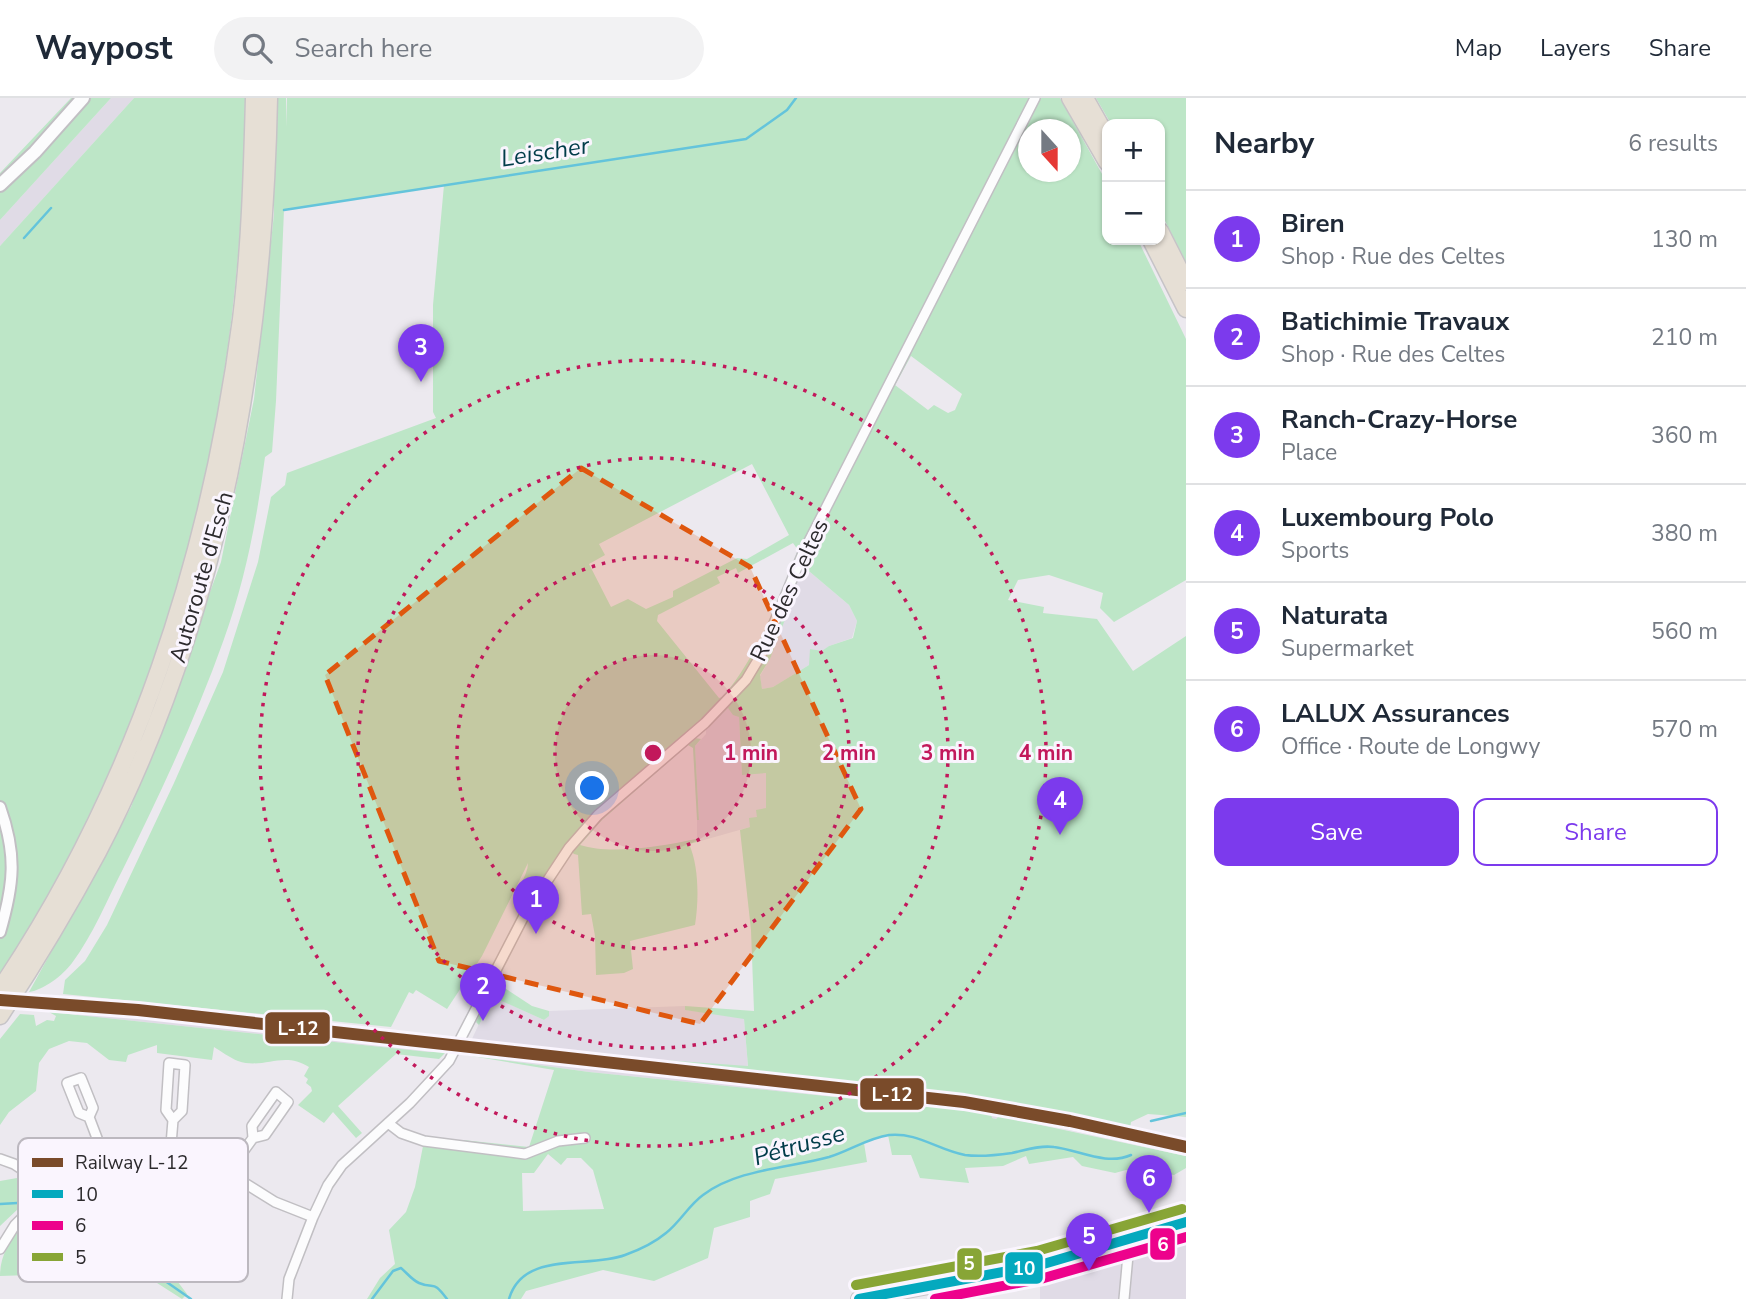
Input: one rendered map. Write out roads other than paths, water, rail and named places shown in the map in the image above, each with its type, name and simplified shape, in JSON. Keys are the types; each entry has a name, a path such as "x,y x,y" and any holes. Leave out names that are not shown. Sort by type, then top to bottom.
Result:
{"highway":[{"name":"Autoroute d'Esch","path":"0,989 57,898 120,772 154,685 180,607 214,477 241,318 252,183 254,98"},
{"name":"Autoroute d'Esch","path":"0,1016 68,908 99,849 151,736 194,613 228,487 255,325 267,184 269,98"},
{"path":"1070,98 1102,153"},
{"path":"1085,98 1102,128"},
{"path":"1165,242 1186,282"},
{"path":"1154,245 1186,309"}],"main road":[{"path":"0,185 35,152 83,98"},
{"path":"859,1299 1040,1265 1186,1222"}],"street":[{"name":"Rue des Celtes","path":"287,1299 289,1279 328,1185 342,1165 433,1080 449,1061 524,916 580,834 705,723 746,680 761,655 803,553 1035,98"},
{"path":"0,807 12,858 11,894 0,932"},
{"path":"172,1138 173,1120 182,1111 186,1065 169,1063 166,1111 173,1120"},
{"path":"248,1145 253,1138 265,1135 288,1102 275,1092 252,1126 253,1138"},
{"path":"89,1117 97,1138"},
{"path":"388,1123 401,1133 424,1141 525,1154 558,1141 585,1138"},
{"path":"0,1159 18,1167"},
{"path":"248,1183 275,1202 313,1217"},
{"path":"0,1249 18,1222"},
{"path":"1124,1242 1128,1259 1124,1299"}],"waterway":[{"name":"Leischer","path":"284,210 746,139 787,110 796,98"},
{"name":"Leischer","path":"24,238 51,208"},
{"name":"Pétrusse","path":"1151,1121 1186,1113"},
{"name":"Pétrusse","path":"509,1299 516,1284 528,1273 542,1267 610,1259 646,1246 671,1229 693,1204 717,1186 747,1174 829,1157 889,1135 909,1136 970,1156 1012,1153 1038,1147 1112,1159 1131,1155"},
{"name":"Pétrusse","path":"0,1204 18,1203"},
{"name":"Pétrusse","path":"372,1299 393,1271 401,1268 416,1282 436,1287 447,1299"},
{"name":"Pétrusse","path":"167,1282 191,1299"}],"rail line":[{"name":"L-12","path":"0,1000 138,1010 964,1102 1070,1121 1186,1147"}],"place":[{"name":"Ranch-Crazy-Horse","path":"421,382"},
{"name":"Luxembourg Polo","path":"1060,835"},
{"name":"Biren","path":"536,934"},
{"name":"Batichimie Travaux","path":"483,1021"},
{"name":"LALUX Assurances","path":"1149,1213"},
{"name":"Naturata","path":"1089,1271"}]}
